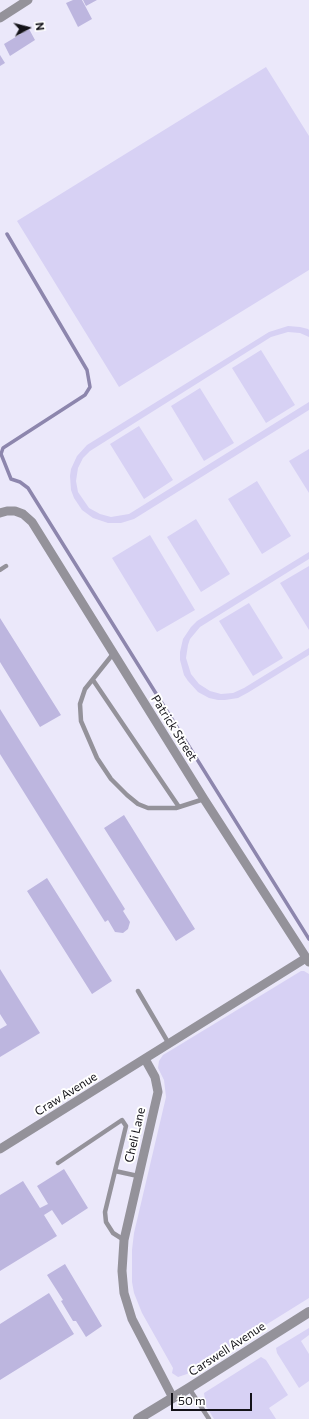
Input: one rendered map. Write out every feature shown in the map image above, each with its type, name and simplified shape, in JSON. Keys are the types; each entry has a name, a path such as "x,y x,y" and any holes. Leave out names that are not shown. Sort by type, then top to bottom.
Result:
{"street":[{"path":"0,18 28,0"},
{"name":"Patrick Street","path":"0,513 15,511 23,514 32,522 204,799 307,960"},
{"path":"145,1059 307,960"},
{"name":"Craw Avenue","path":"0,1149 145,1059"},
{"name":"Cheli Lane","path":"145,1059 155,1077 158,1092 124,1240 122,1271 124,1293 132,1319 173,1398"},
{"name":"Carswell Avenue","path":"138,1419 309,1312"}],"lane":[{"path":"0,570 6,566"},
{"path":"113,654 85,689 80,704 81,721 98,758 111,779 138,804 148,808 160,809 179,807 204,799"},
{"path":"93,680 179,807"},
{"path":"138,991 169,1044"},
{"path":"58,1163 122,1120 126,1126 105,1212 106,1222 113,1233 124,1240"},
{"path":"115,1171 138,1176"},
{"path":"189,1388 209,1419"}],"shaded area":[{"path":"266,67 309,136 309,270 119,387 17,221"},
{"path":"288,326 308,329 309,337 300,333 288,332 271,337 90,451 83,458 78,468 76,481 78,492 89,508 100,514 111,517 129,514 309,402 309,410 134,519 121,523 108,523 93,518 82,510 74,498 71,490 70,476 71,469 77,456 87,445 269,332"},
{"path":"261,350 295,405 266,423 232,368"},
{"path":"200,388 234,443 204,461 171,406"},
{"path":"139,426 173,480 144,499 110,444"},
{"path":"309,449 309,493 289,461"},
{"path":"257,481 291,536 262,554 228,499"},
{"path":"196,519 230,574 201,592 167,537"},
{"path":"150,535 195,610 157,632 112,558"},
{"path":"309,552 309,559 200,627 190,639 186,658 191,674 199,684 210,691 221,694 233,693 244,688 309,648 309,655 238,698 218,700 209,698 198,692 184,675 180,660 183,639 191,627 197,621"},
{"path":"309,566 309,630 280,583"},
{"path":"249,603 283,658 253,676 219,621"},
{"path":"301,971 309,974 309,1298 187,1374 178,1377 172,1373 173,1368 142,1313 134,1293 132,1282 132,1250 134,1233 166,1097 164,1080 158,1068 159,1061 163,1055"},
{"path":"309,1328 309,1335 301,1341 309,1354 309,1381 299,1388 277,1353 276,1348"},
{"path":"261,1357 266,1360 288,1395 269,1408 276,1419 214,1419 206,1406 204,1393"}],"building":[{"path":"73,0 82,0 92,19 78,27 66,3"},
{"path":"83,0 97,0 86,6"},
{"path":"29,29 35,40 10,56 4,44"},
{"path":"0,55 5,63 0,66"},
{"path":"0,618 61,715 40,727 0,662"},
{"path":"0,709 125,909 123,911 130,922 128,929 123,933 115,932 108,920 105,922 0,754"},
{"path":"124,815 195,929 176,941 104,828"},
{"path":"47,878 112,981 92,994 27,891"},
{"path":"0,969 40,1033 0,1057 0,1029 7,1025 0,1014"},
{"path":"64,1169 88,1208 62,1225 52,1210 44,1215 57,1236 0,1271 0,1195 23,1181 40,1208 48,1204 37,1186"},
{"path":"65,1264 102,1326 86,1337 76,1321 73,1321 61,1301 63,1300 47,1275"},
{"path":"49,1293 74,1334 0,1380 0,1324"}],"waterway":[{"path":"7,234 87,370 90,387 85,395 3,448 1,454 11,479 20,482 28,488 309,939"}]}
